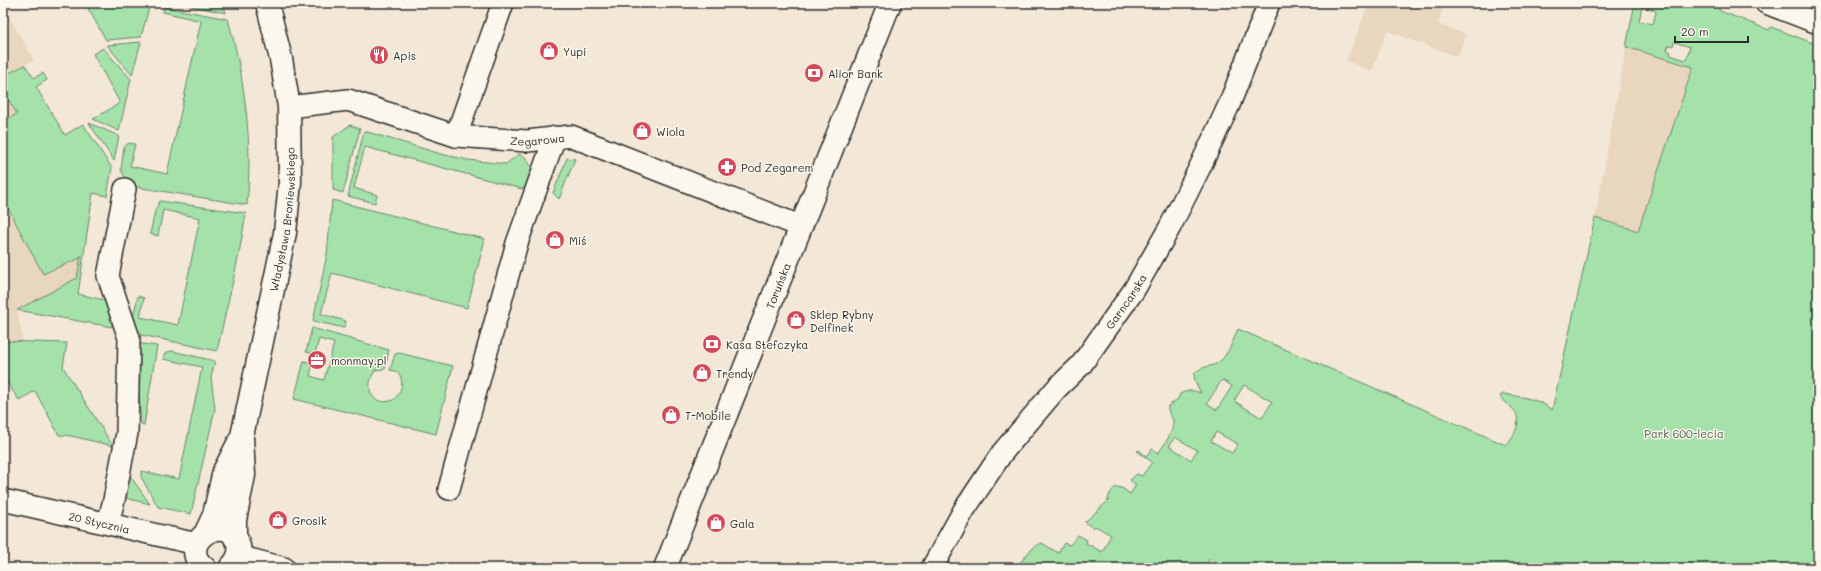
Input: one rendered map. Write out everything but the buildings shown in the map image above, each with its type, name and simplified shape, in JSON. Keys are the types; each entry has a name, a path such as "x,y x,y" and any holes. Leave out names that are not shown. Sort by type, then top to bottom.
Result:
{"street":[{"name":"Władysława Broniewskiego","path":"233,559 235,520 244,475 242,436 285,233 290,182 289,107 281,59 267,3"},
{"path":"456,136 503,3"},
{"name":"Toruńska","path":"665,568 890,3"},
{"name":"Garncarska","path":"932,568 964,510 1002,453 1056,389 1081,365 1134,290 1170,227 1203,162 1229,105 1269,3"},
{"path":"1766,3 1818,23"},
{"name":"Zegarowa","path":"289,107 348,100 456,136 527,141 563,136 800,226"},
{"path":"448,489 517,243 563,136"},
{"path":"108,524 127,433 129,338 108,276 124,189"},
{"name":"Władysława Broniewskiego","path":"201,555 214,515 224,471 242,436"},
{"name":"20 Stycznia","path":"3,500 108,524 201,555"},
{"path":"201,555 214,529 222,529 230,532 233,559 284,568"}],"shaded area":[{"path":"1369,3 1445,3 1438,24 1466,34 1458,57 1387,31 1372,71 1346,61"},
{"path":"3,6 34,60 3,76"},
{"path":"1626,47 1693,67 1638,231 1595,218"},
{"path":"3,91 17,115 3,121"},
{"path":"3,199 43,274 80,258 77,278 17,310 23,341 3,341"}],"green space":[{"path":"85,3 150,4 141,37 106,40"},
{"path":"177,3 223,3 226,13"},
{"name":"Park 600-lecia","path":"1635,3 1706,3 1719,8 1720,11 1769,30 1771,27 1818,45 1818,568 1219,568 1220,565 1210,559 1207,565 1212,568 1017,568 1034,547 1042,543 1058,553 1064,543 1070,545 1078,535 1087,540 1086,543 1102,552 1111,535 1095,526 1093,528 1085,522 1108,501 1110,493 1116,487 1122,488 1130,494 1136,485 1130,480 1137,474 1142,476 1152,462 1137,451 1139,450 1146,456 1152,449 1158,453 1172,430 1173,421 1168,410 1168,406 1178,399 1180,394 1188,391 1201,393 1195,381 1194,374 1200,369 1216,364 1222,359 1230,347 1238,329 1506,445 1516,429 1518,419 1514,410 1504,402 1500,396 1503,394 1535,400 1552,410 1595,218 1638,231 1693,67 1626,47","holes":["1642,7 1655,10 1656,12 1653,24 1639,21","1674,42 1690,47 1686,60 1670,55 1671,52 1667,50 1669,45 1673,46","1222,380 1232,386 1217,410 1207,403","1244,385 1272,402 1262,418 1234,401","1216,432 1238,444 1232,453 1211,441","1175,437 1197,450 1191,460 1169,446"]},
{"path":"164,7 228,19 239,65 246,111 249,158 247,205 130,186 121,170 124,147 129,143 135,144 130,166 167,174 201,21 163,12"},
{"path":"141,42 132,75 107,45"},
{"path":"103,48 131,79 119,131 93,119 120,103 93,54"},
{"path":"25,65 34,78 43,73 47,80 36,87 65,135 83,124 112,168 107,196 93,193 78,294 113,302 112,327 17,310 77,278 81,255 80,258 43,274 3,199 3,121 17,114 3,91 3,76"},
{"path":"89,123 119,136 114,161"},
{"path":"350,125 360,129 343,193 333,190 333,137"},
{"path":"364,131 441,154 468,160 506,164 519,154 526,158 533,170 529,185 522,189 365,147 354,188 377,195 375,203 348,196"},
{"path":"567,158 575,159 559,199 553,193"},
{"path":"332,200 485,239 467,308 332,273 321,314 346,321 344,328 313,321 327,254"},
{"path":"160,201 246,213 239,254 217,351 132,333 131,325 138,296 144,298 140,317 178,325 200,218 163,210 158,236 150,234 155,211"},
{"path":"312,328 389,350 385,369 376,370 370,383 371,394 379,401 385,402 393,400 401,388 402,383 399,374 390,370 395,354 399,353 453,366 436,434 294,399 304,361 313,363 310,376 324,380 334,343 319,339 315,354 306,352"},
{"path":"3,341 67,343 63,367 113,446 71,436 59,435 35,391 19,400 3,377"},
{"path":"136,343 157,346 144,425 141,424"},
{"path":"172,351 215,361 211,377 215,409 191,514 158,507 141,477 141,471 179,479 202,367 163,359 167,352"},
{"path":"128,473 150,504 121,497"}],"place":[{"name":"Yupi","path":"549,51"},
{"name":"Apis","path":"379,55"},
{"name":"Alior Bank","path":"814,73"},
{"name":"Wiola","path":"642,131"},
{"name":"Pod Zegarem","path":"727,167"},
{"name":"Miś","path":"555,240"},
{"name":"Sklep Rybny Delfinek","path":"796,320"},
{"name":"Kasa Stefczyka","path":"712,344"},
{"name":"monmay.pl","path":"317,360"},
{"name":"Trendy","path":"702,373"},
{"name":"T-Mobile","path":"671,415"},
{"name":"Grosik","path":"278,520"},
{"name":"Gala","path":"716,523"}]}
